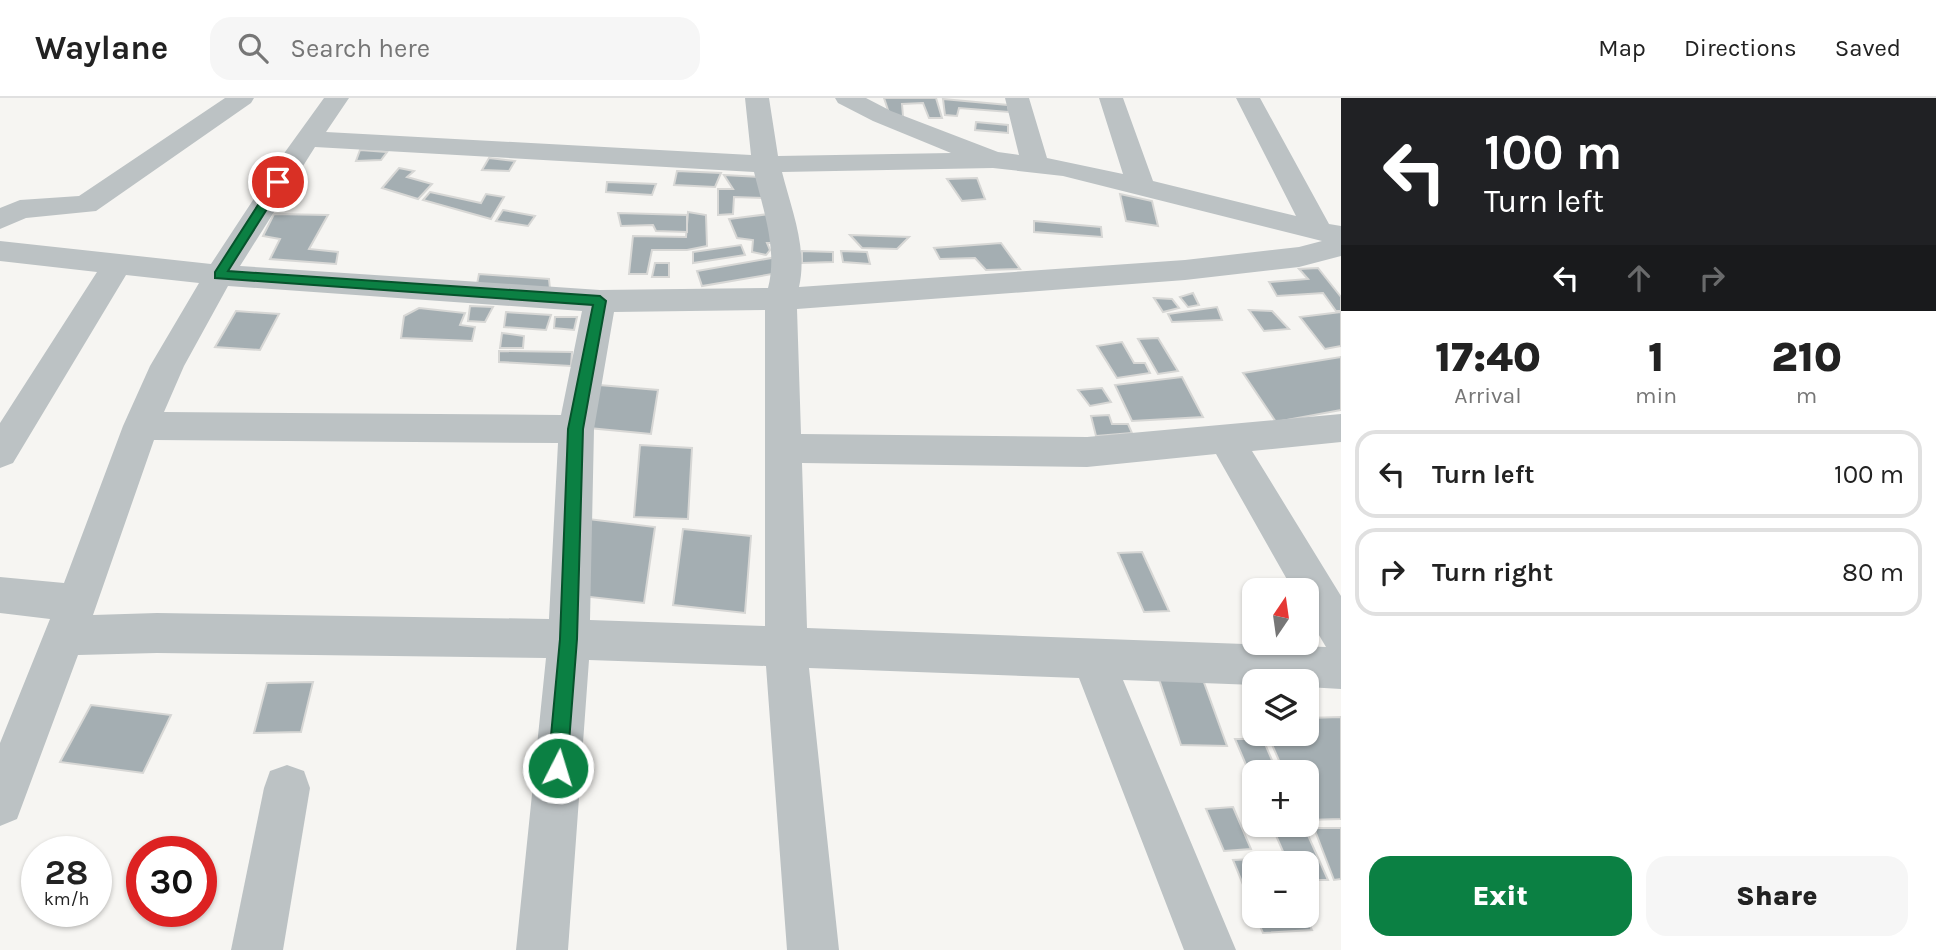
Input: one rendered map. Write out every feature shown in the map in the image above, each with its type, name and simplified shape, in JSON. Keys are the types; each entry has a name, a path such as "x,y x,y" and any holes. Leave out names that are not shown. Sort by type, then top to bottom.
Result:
{"street":[{"path":"0,220 20,209 86,205 242,98"},
{"path":"0,802 71,620 141,426 167,366 219,275 337,98"},
{"path":"757,98 766,164 783,232 788,270 781,299 786,647 813,950"},
{"path":"847,98 894,121 993,160"},
{"path":"1017,98 1035,165"},
{"path":"1111,98 1141,186"},
{"path":"1248,98 1330,241 1341,276"},
{"path":"308,139 766,164 993,160 1063,168 1141,186 1330,241"},
{"path":"0,251 219,275 600,301 781,299 1185,271 1299,257 1330,241"},
{"path":"0,453 118,262"},
{"path":"542,950 569,639 576,429 600,301"},
{"path":"141,426 576,429"},
{"path":"784,448 1087,452 1341,428"},
{"path":"1227,440 1341,634"},
{"path":"0,595 71,620 157,633 569,639 1341,668"},
{"path":"1092,658 1210,950"},
{"path":"257,950 288,788"}],"building":[{"path":"884,98 936,98 942,118 929,118 923,103 902,104 903,116 890,116"},
{"path":"943,99 1008,105 1009,112 959,108 957,116 945,115"},
{"path":"976,122 1008,125 1008,133 975,130"},
{"path":"360,150 387,152 381,160 356,161"},
{"path":"489,158 515,161 509,171 482,170"},
{"path":"399,168 414,171 407,177 432,184 418,199 382,188"},
{"path":"677,171 721,173 715,187 674,185"},
{"path":"724,175 760,177 764,198 734,197 733,214 718,215 718,189 733,189"},
{"path":"977,178 985,199 962,201 947,179"},
{"path":"607,182 656,184 652,195 606,192"},
{"path":"430,192 481,203 486,194 504,197 491,219 423,200"},
{"path":"1120,194 1152,201 1158,226 1126,221"},
{"path":"503,210 535,216 528,226 496,221"},
{"path":"688,212 706,215 707,246 687,250 652,250 647,274 629,274 633,236 686,237"},
{"path":"618,213 687,215 687,232 656,231 653,225 621,226"},
{"path":"274,214 328,215 309,249 338,252 336,264 270,259 280,239 263,236"},
{"path":"769,214 777,243 767,243 770,250 766,255 752,252 753,240 737,238 729,219"},
{"path":"1034,221 1101,227 1102,237 1034,232"},
{"path":"850,235 909,237 897,249 862,248"},
{"path":"1001,243 1020,269 986,270 975,258 940,259 934,248"},
{"path":"741,245 745,255 693,263 693,252"},
{"path":"802,251 833,252 833,262 802,263"},
{"path":"841,251 867,252 870,264 843,262"},
{"path":"777,257 778,273 702,286 697,271"},
{"path":"655,263 669,263 669,277 652,277"},
{"path":"1318,268 1341,297 1341,311 1336,311 1323,293 1277,296 1269,282 1308,279 1299,269"},
{"path":"479,274 549,279 550,289 477,284"},
{"path":"1193,293 1199,305 1188,307 1180,297"},
{"path":"1154,298 1172,299 1179,308 1163,312"},
{"path":"470,306 493,307 485,322 468,321"},
{"path":"1217,307 1222,320 1172,322 1168,314"},
{"path":"419,308 465,313 460,325 475,327 472,341 401,338 404,316"},
{"path":"1249,310 1272,311 1289,329 1264,331"},
{"path":"236,311 279,314 260,350 215,347"},
{"path":"506,312 551,315 546,330 504,327"},
{"path":"1341,312 1341,346 1325,349 1300,317"},
{"path":"555,317 577,317 574,330 554,328"},
{"path":"502,333 524,336 523,348 500,348"},
{"path":"1158,338 1178,371 1158,374 1138,339"},
{"path":"1122,342 1134,363 1145,363 1150,373 1117,378 1097,346"},
{"path":"499,351 572,352 571,366 499,362"},
{"path":"1341,357 1341,410 1276,422 1243,373"},
{"path":"1182,377 1203,417 1132,421 1115,385"},
{"path":"599,385 658,390 651,434 589,428"},
{"path":"1102,388 1111,402 1090,406 1078,390"},
{"path":"1109,415 1112,424 1128,424 1132,433 1096,436 1091,416"},
{"path":"640,445 692,448 688,519 634,517"},
{"path":"588,519 655,527 644,603 572,595"},
{"path":"683,529 751,536 745,613 673,605"},
{"path":"1142,552 1169,611 1144,612 1118,553"},
{"path":"1158,676 1202,677 1227,746 1181,745"},
{"path":"313,682 301,732 254,733 267,683"},
{"path":"91,705 171,715 143,773 60,762"},
{"path":"1341,717 1341,819 1319,820 1319,760 1279,760 1273,746 1319,746 1319,718"},
{"path":"1235,739 1242,739 1242,746 1266,746 1272,760 1244,760"},
{"path":"1233,807 1242,828 1242,837 1246,837 1251,849 1224,851 1206,809"},
{"path":"1319,828 1341,828 1341,879 1334,880 1317,837"},
{"path":"1277,837 1309,837 1315,851 1283,851"},
{"path":"1233,860 1242,860 1242,882"},
{"path":"1319,860 1328,880 1319,880"},
{"path":"1261,928 1312,930 1263,933"}],"route":[{"path":"278,182 219,275 600,301 573,458 569,639 558,768"}]}
